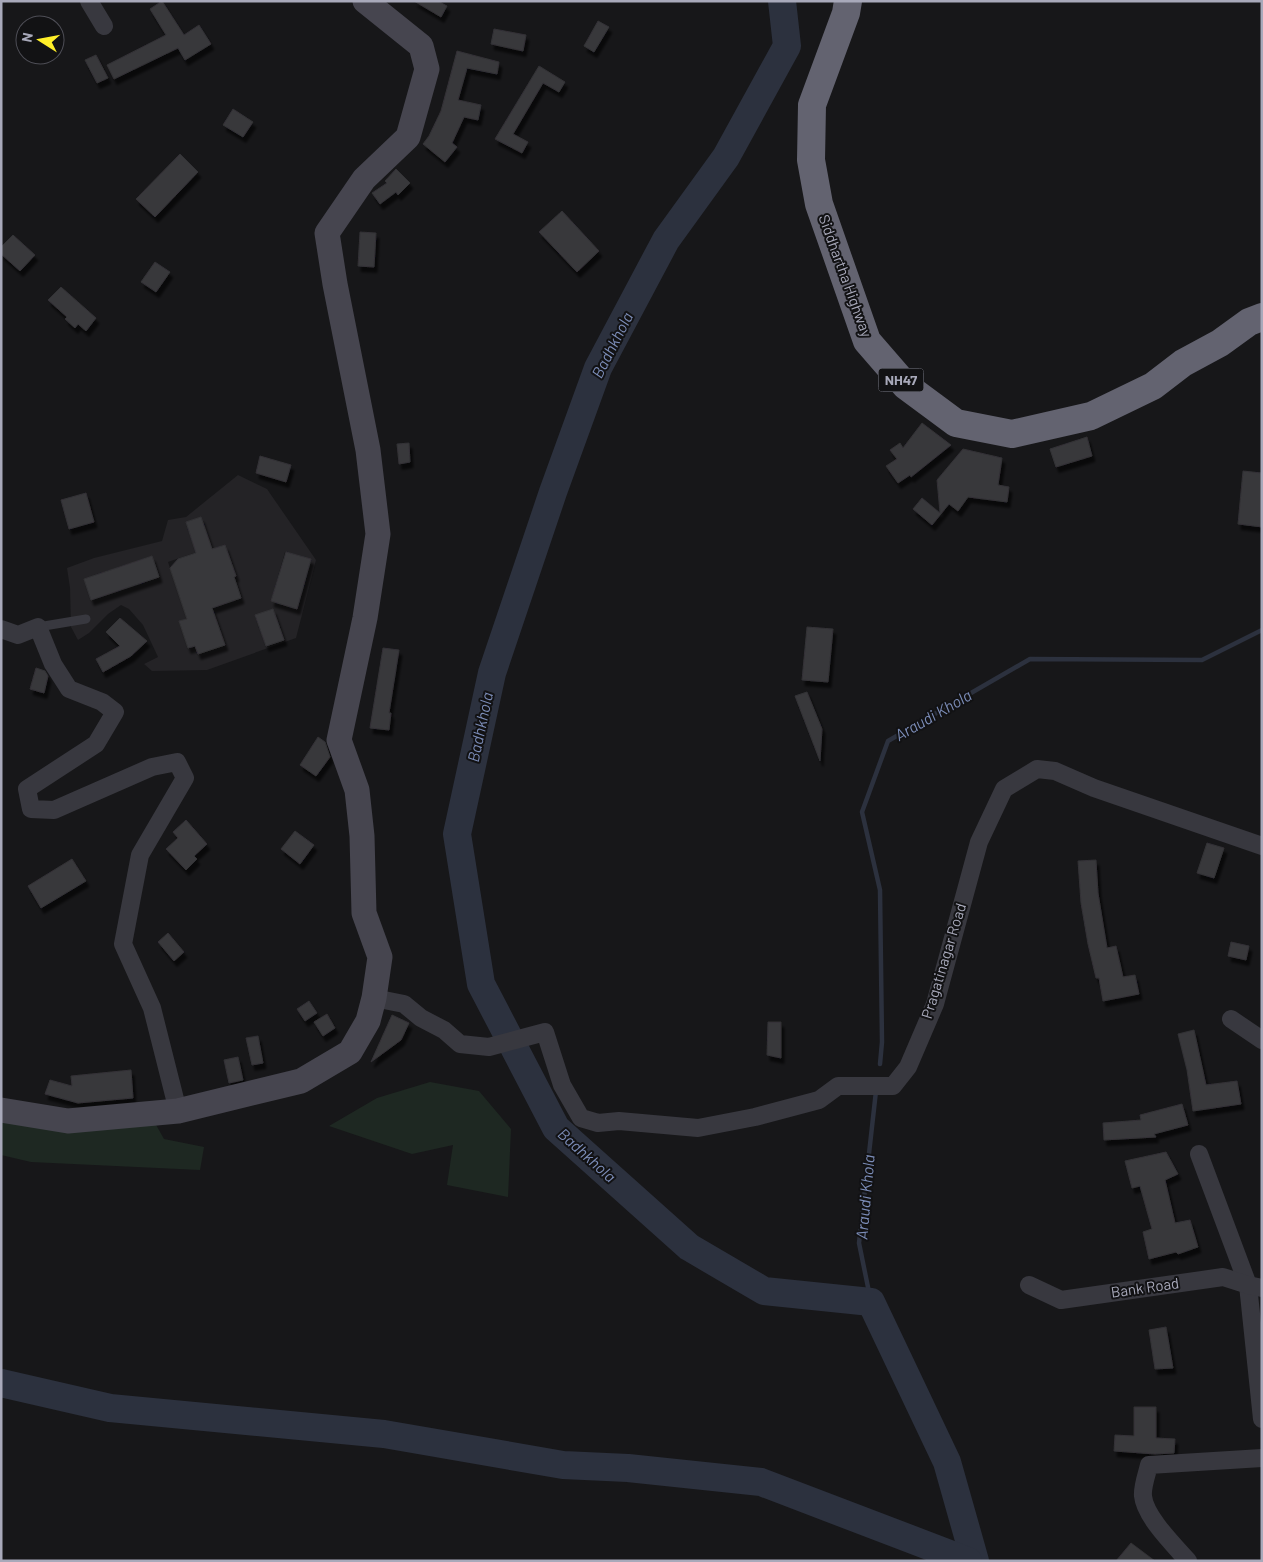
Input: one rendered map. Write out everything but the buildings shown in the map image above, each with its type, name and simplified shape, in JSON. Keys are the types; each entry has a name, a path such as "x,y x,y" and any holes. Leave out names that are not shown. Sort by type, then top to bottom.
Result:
{"highway":[{"name":"Siddhartha Highway","path":"848,1 846,13 812,105 811,160 819,204 867,341 906,386 956,423 1012,434 1091,416 1153,386 1183,363 1220,343 1249,322 1262,317"}],"main road":[{"path":"1,1110 68,1121 178,1111 301,1081 350,1052 368,1021 374,998 380,956 364,912 362,836 357,790 339,740 365,618 378,534 368,450 335,284 327,233 364,179 408,137 428,69 421,46 365,1"}],"street":[{"path":"89,1 104,26"},
{"path":"1,628 18,635 38,627 53,664 68,689 102,702 115,712 96,744 27,789 31,809 54,810 152,767 177,762 185,778 140,855 123,944 152,1008 178,1111"},
{"name":"Pragatinagar Road","path":"374,998 404,1004 421,1018 444,1030 460,1044 489,1047 545,1032 562,1085 582,1118 598,1124 619,1121 698,1128 755,1117 819,1100 838,1086 893,1086 908,1067 935,1004 979,842 993,816 1004,789 1037,769 1054,771 1094,788 1262,846"},
{"path":"1231,1019 1262,1040"},
{"path":"1199,1154 1255,1286 1262,1419"},
{"name":"Bank Road","path":"1029,1285 1061,1300 1223,1276 1255,1286"},
{"path":"1188,1561 1166,1537 1146,1508 1143,1496 1149,1465 1262,1458"}],"lane":[{"path":"38,627 86,618"}],"shaded area":[{"path":"238,475 267,489 316,560 296,638 207,670 152,671 144,664 158,657 143,625 129,609 121,605 108,614 89,633 78,640 71,627 70,588 67,568 94,558 162,541 168,520 186,517","holes":["201,517 206,531 191,537 186,522","224,545 236,576 206,587 224,645 198,653 195,646 188,648 179,622 187,619 168,562 194,553 195,555","285,552 311,560 297,608 271,601","152,556 159,577 91,600 84,579","272,609 283,639 266,646 255,616"]},
{"path":"430,1082 479,1091 511,1129 508,1197 447,1185 453,1145 412,1154 329,1126 377,1098"},
{"path":"1,1110 151,1116 164,1139 204,1147 200,1170 31,1162 1,1155"}],"waterway":[{"name":"Badhkhola","path":"782,1 787,46 726,157 666,240 598,368 553,492 492,673 457,834 481,984 556,1128 689,1247 764,1291 871,1302 947,1462 975,1561"},
{"name":"Araudi Khola","path":"880,1064 882,1042 880,890 862,812 888,741 1030,659 1202,660 1262,630"},
{"name":"Araudi Khola","path":"871,1302 859,1243 876,1091"},
{"path":"1,1383 110,1408 384,1434 563,1465 628,1468 761,1482 968,1561"}]}
